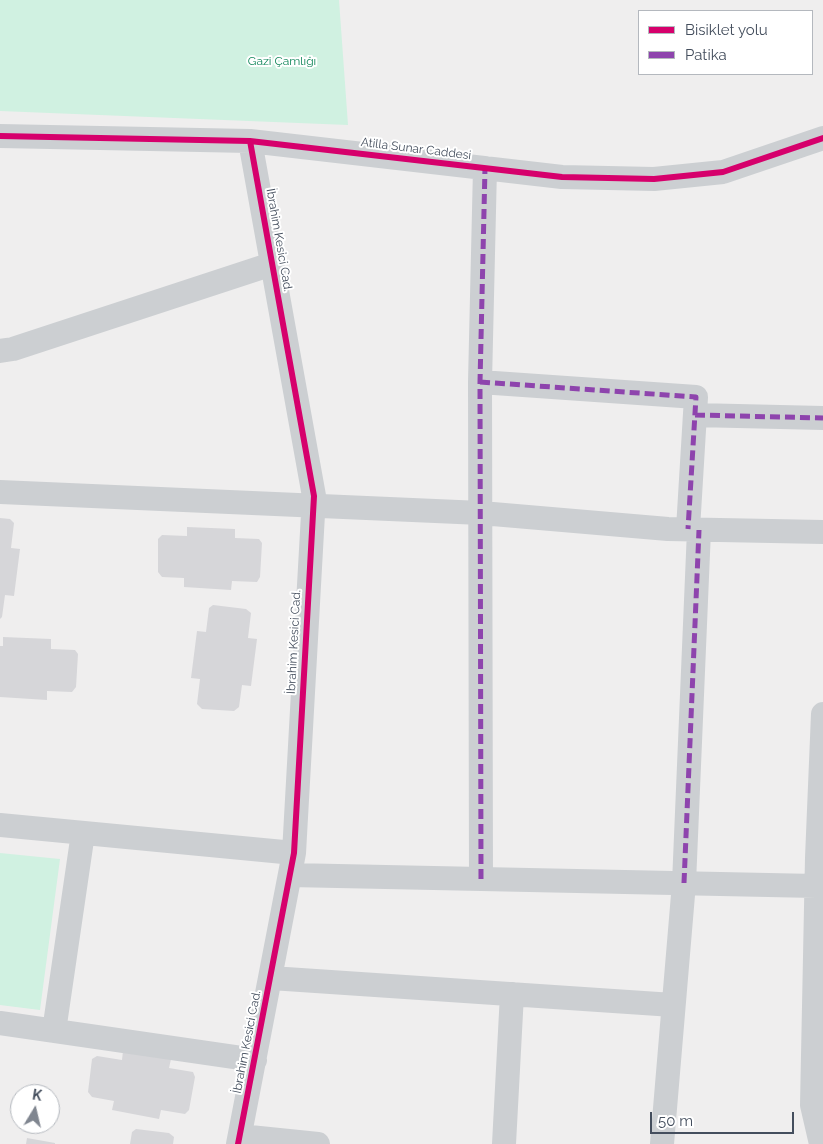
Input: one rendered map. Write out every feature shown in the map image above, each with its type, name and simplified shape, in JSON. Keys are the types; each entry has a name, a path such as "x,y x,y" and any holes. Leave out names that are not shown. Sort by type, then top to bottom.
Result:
{"street":[{"name":"Atilla Sunar Caddesi","path":"0,136 250,141 562,177 654,179 723,172 823,138"},
{"name":"İbrahim Kesici Cad.","path":"239,1140 292,864 314,496 250,141"},
{"path":"481,879 480,382 485,168"},
{"path":"0,351 14,349 272,264"},
{"path":"480,382 696,397 684,883 662,1144"},
{"path":"695,415 823,418"},
{"path":"0,492 481,513 693,529 823,532"},
{"path":"821,1144 812,1105 819,929 816,886 823,714"},
{"path":"0,825 83,833 292,864 481,879 816,886"},
{"path":"54,1031 83,833"},
{"path":"270,978 673,1005"},
{"path":"504,1144 512,994"},
{"path":"0,1023 255,1060"},
{"path":"239,1140 318,1144"}],"green space":[{"name":"Gazi Çamlığı","path":"0,0 339,0 348,125 0,111"},
{"path":"0,853 60,859 40,1010 0,1005"}],"building":[{"path":"0,518 10,519 14,523 11,548 20,549 14,596 5,595 2,617 0,619"},
{"path":"187,527 235,529 235,538 259,539 262,543 260,577 257,582 232,581 231,590 184,587 184,578 162,577 158,572 158,539 162,535 187,536"},
{"path":"213,605 246,609 251,613 248,638 257,639 251,686 242,685 239,707 234,711 202,709 197,704 200,679 191,678 197,631 206,632 209,608"},
{"path":"3,637 51,639 51,649 75,650 78,654 76,687 72,692 47,691 47,700 0,697 0,646 3,646"},
{"path":"123,1051 171,1059 169,1068 193,1072 195,1077 189,1110 185,1114 161,1110 159,1119 112,1110 114,1101 92,1097 88,1092 92,1059 97,1056 122,1060"},
{"path":"136,1129 169,1133 174,1137 173,1144 130,1144 132,1132"},
{"path":"27,1138 55,1143 55,1144 26,1144"}],"marked path":[{"path":"481,879 480,382 485,168"},
{"path":"480,382 696,397 688,529"},
{"path":"695,415 823,418"},
{"path":"684,883 699,530"}],"cycle path":[{"path":"0,136 250,141 562,177 654,179 723,172 823,138"},
{"path":"238,1144 294,853 314,496 250,141"}]}
